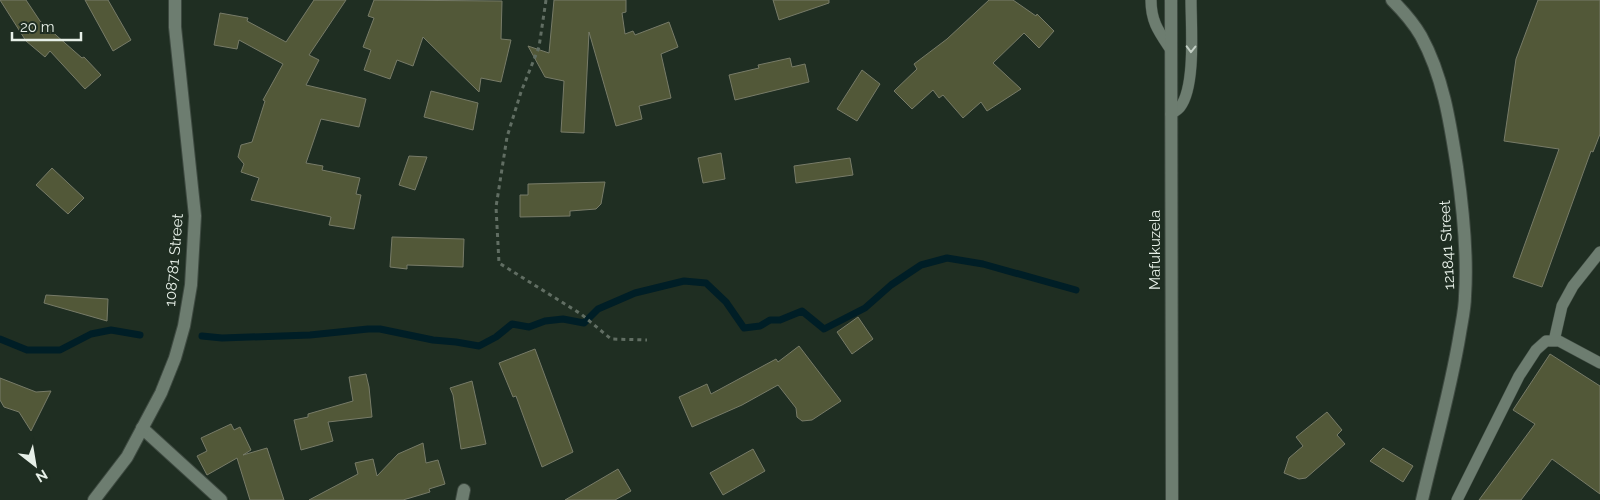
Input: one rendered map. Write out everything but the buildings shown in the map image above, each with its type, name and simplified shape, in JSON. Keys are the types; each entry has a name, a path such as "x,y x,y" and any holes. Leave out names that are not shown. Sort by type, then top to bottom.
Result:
{"street":[{"name":"108781 Street","path":"94,500 127,457 162,393 175,358 188,302 196,216 175,26 175,0"},
{"name":"Mafukuzela","path":"1171,0 1172,500"},
{"name":"121841 Street","path":"1392,0 1420,35 1436,68 1447,109 1454,148 1462,201 1466,250 1465,296 1455,365 1422,500"},
{"path":"142,428 221,500"}],"lane":[{"path":"1151,0 1151,15 1156,28 1171,50"},
{"path":"1171,114 1180,108 1186,96 1190,78 1191,0"},
{"path":"1554,341 1562,306 1573,286 1600,252"},
{"path":"1456,500 1519,376 1536,350 1546,341 1559,341 1600,363"}],"path":[{"path":"546,0 539,47 521,92 507,137 496,207 499,263 581,314 611,339 647,340"}],"waterway":[{"path":"202,336 222,338 310,335 380,329 433,340 479,346 496,337 512,324 529,327 545,321 563,319 584,323 598,309 635,293 684,281 706,283 726,302 744,328 760,326 770,320 780,320 802,311 824,329 865,308 891,285 921,265 947,258 983,264 1076,290"},
{"path":"0,339 27,350 60,350 91,334 111,330 140,335"}]}
